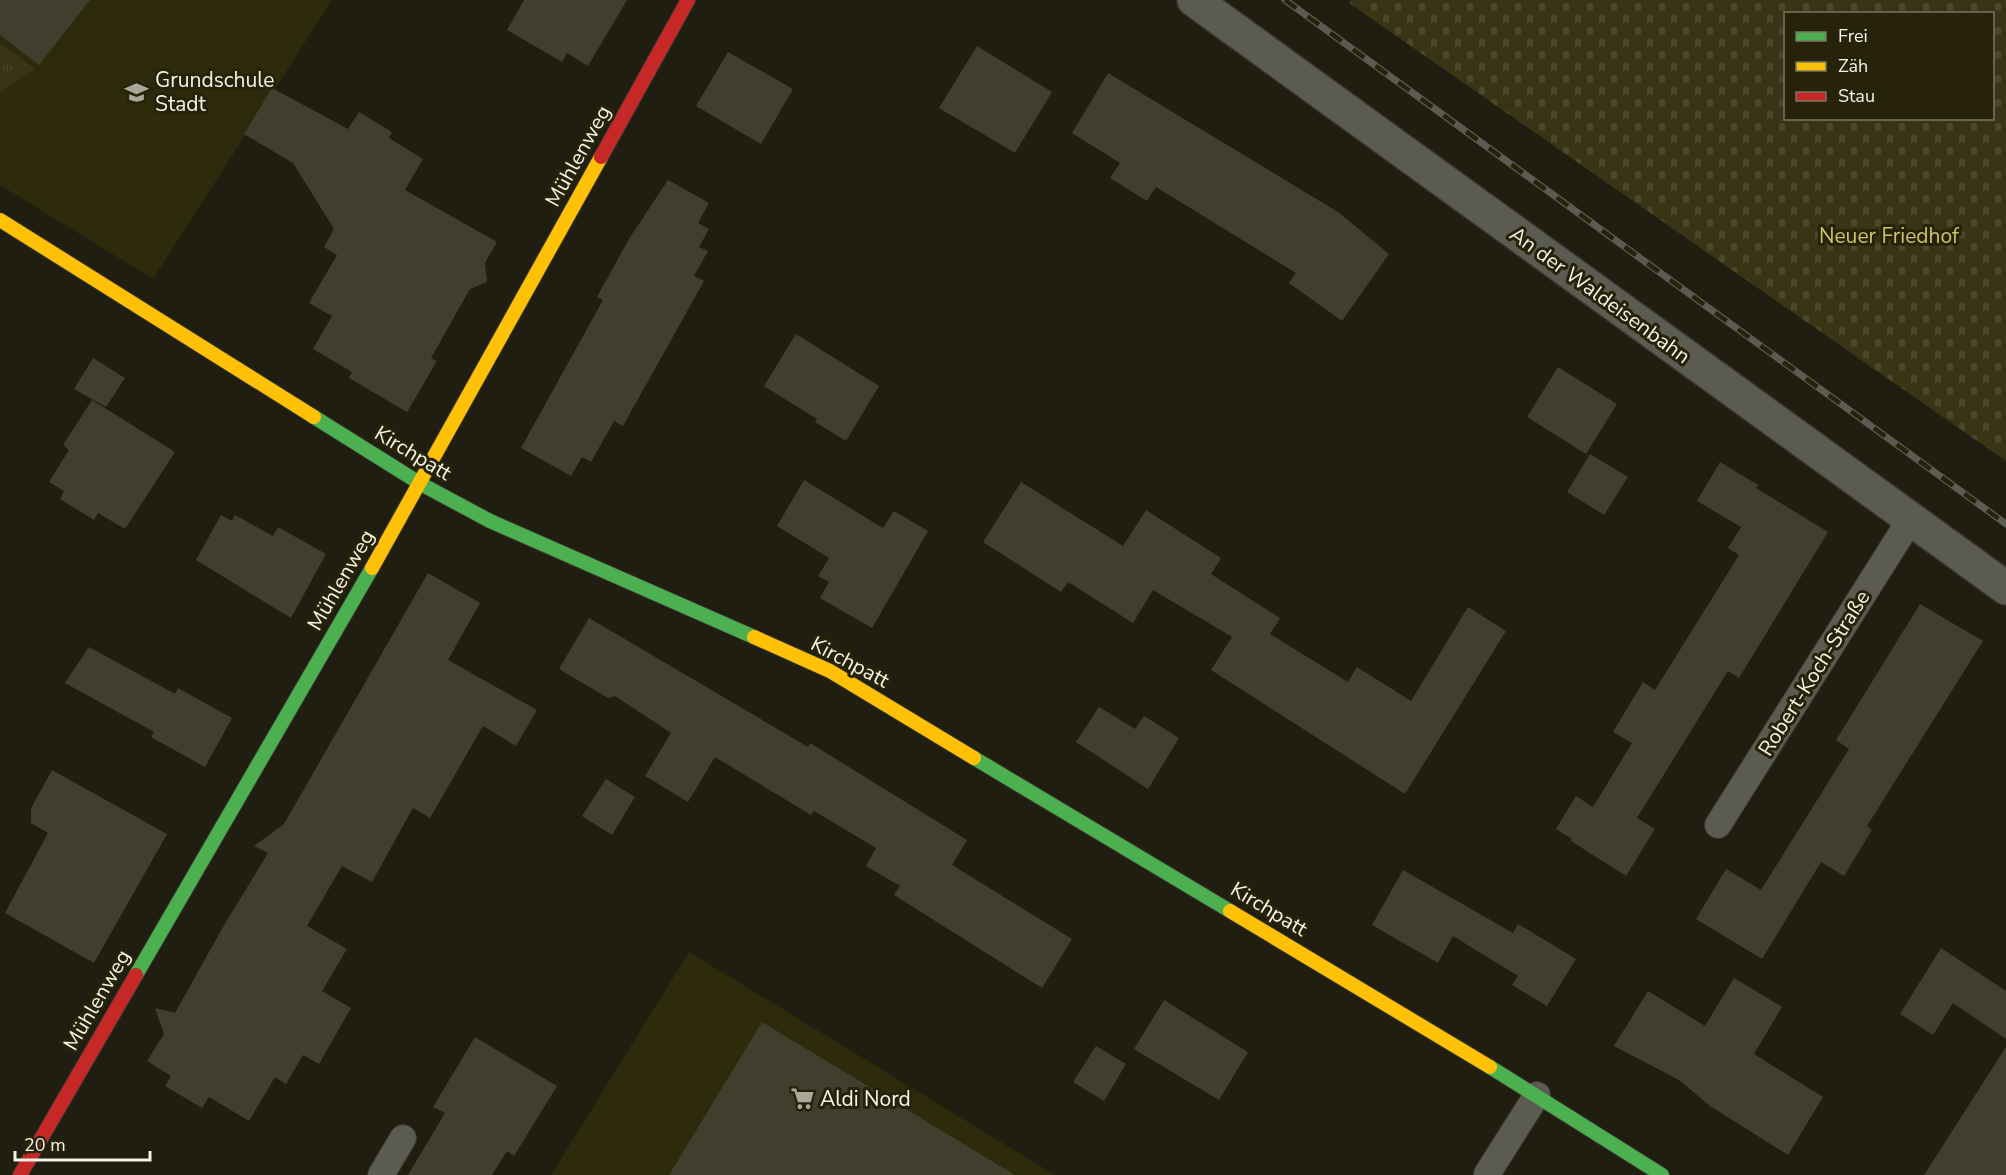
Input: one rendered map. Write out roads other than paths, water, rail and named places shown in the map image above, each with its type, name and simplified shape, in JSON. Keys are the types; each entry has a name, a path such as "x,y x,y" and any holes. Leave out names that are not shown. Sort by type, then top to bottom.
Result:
{"street":[{"name":"Mühlenweg","path":"20,1175 421,484 688,0"},
{"name":"An der Waldeisenbahn","path":"1194,0 2006,588"},
{"name":"Kirchpatt","path":"0,220 421,484 490,521 830,671 1537,1095 1662,1175"}],"lane":[{"name":"Robert-Koch-Straße","path":"1718,825 1910,520"},
{"path":"1489,1175 1487,1174 1537,1095"},
{"path":"381,1175 403,1138"}],"railway":[{"path":"1285,0 2006,524"}],"place":[{"name":"Grundschule Stadt","path":"137,92"},
{"name":"Aldi Nord","path":"802,1099"}],"park label":[{"name":"Neuer Friedhof","path":"1889,236"}]}
